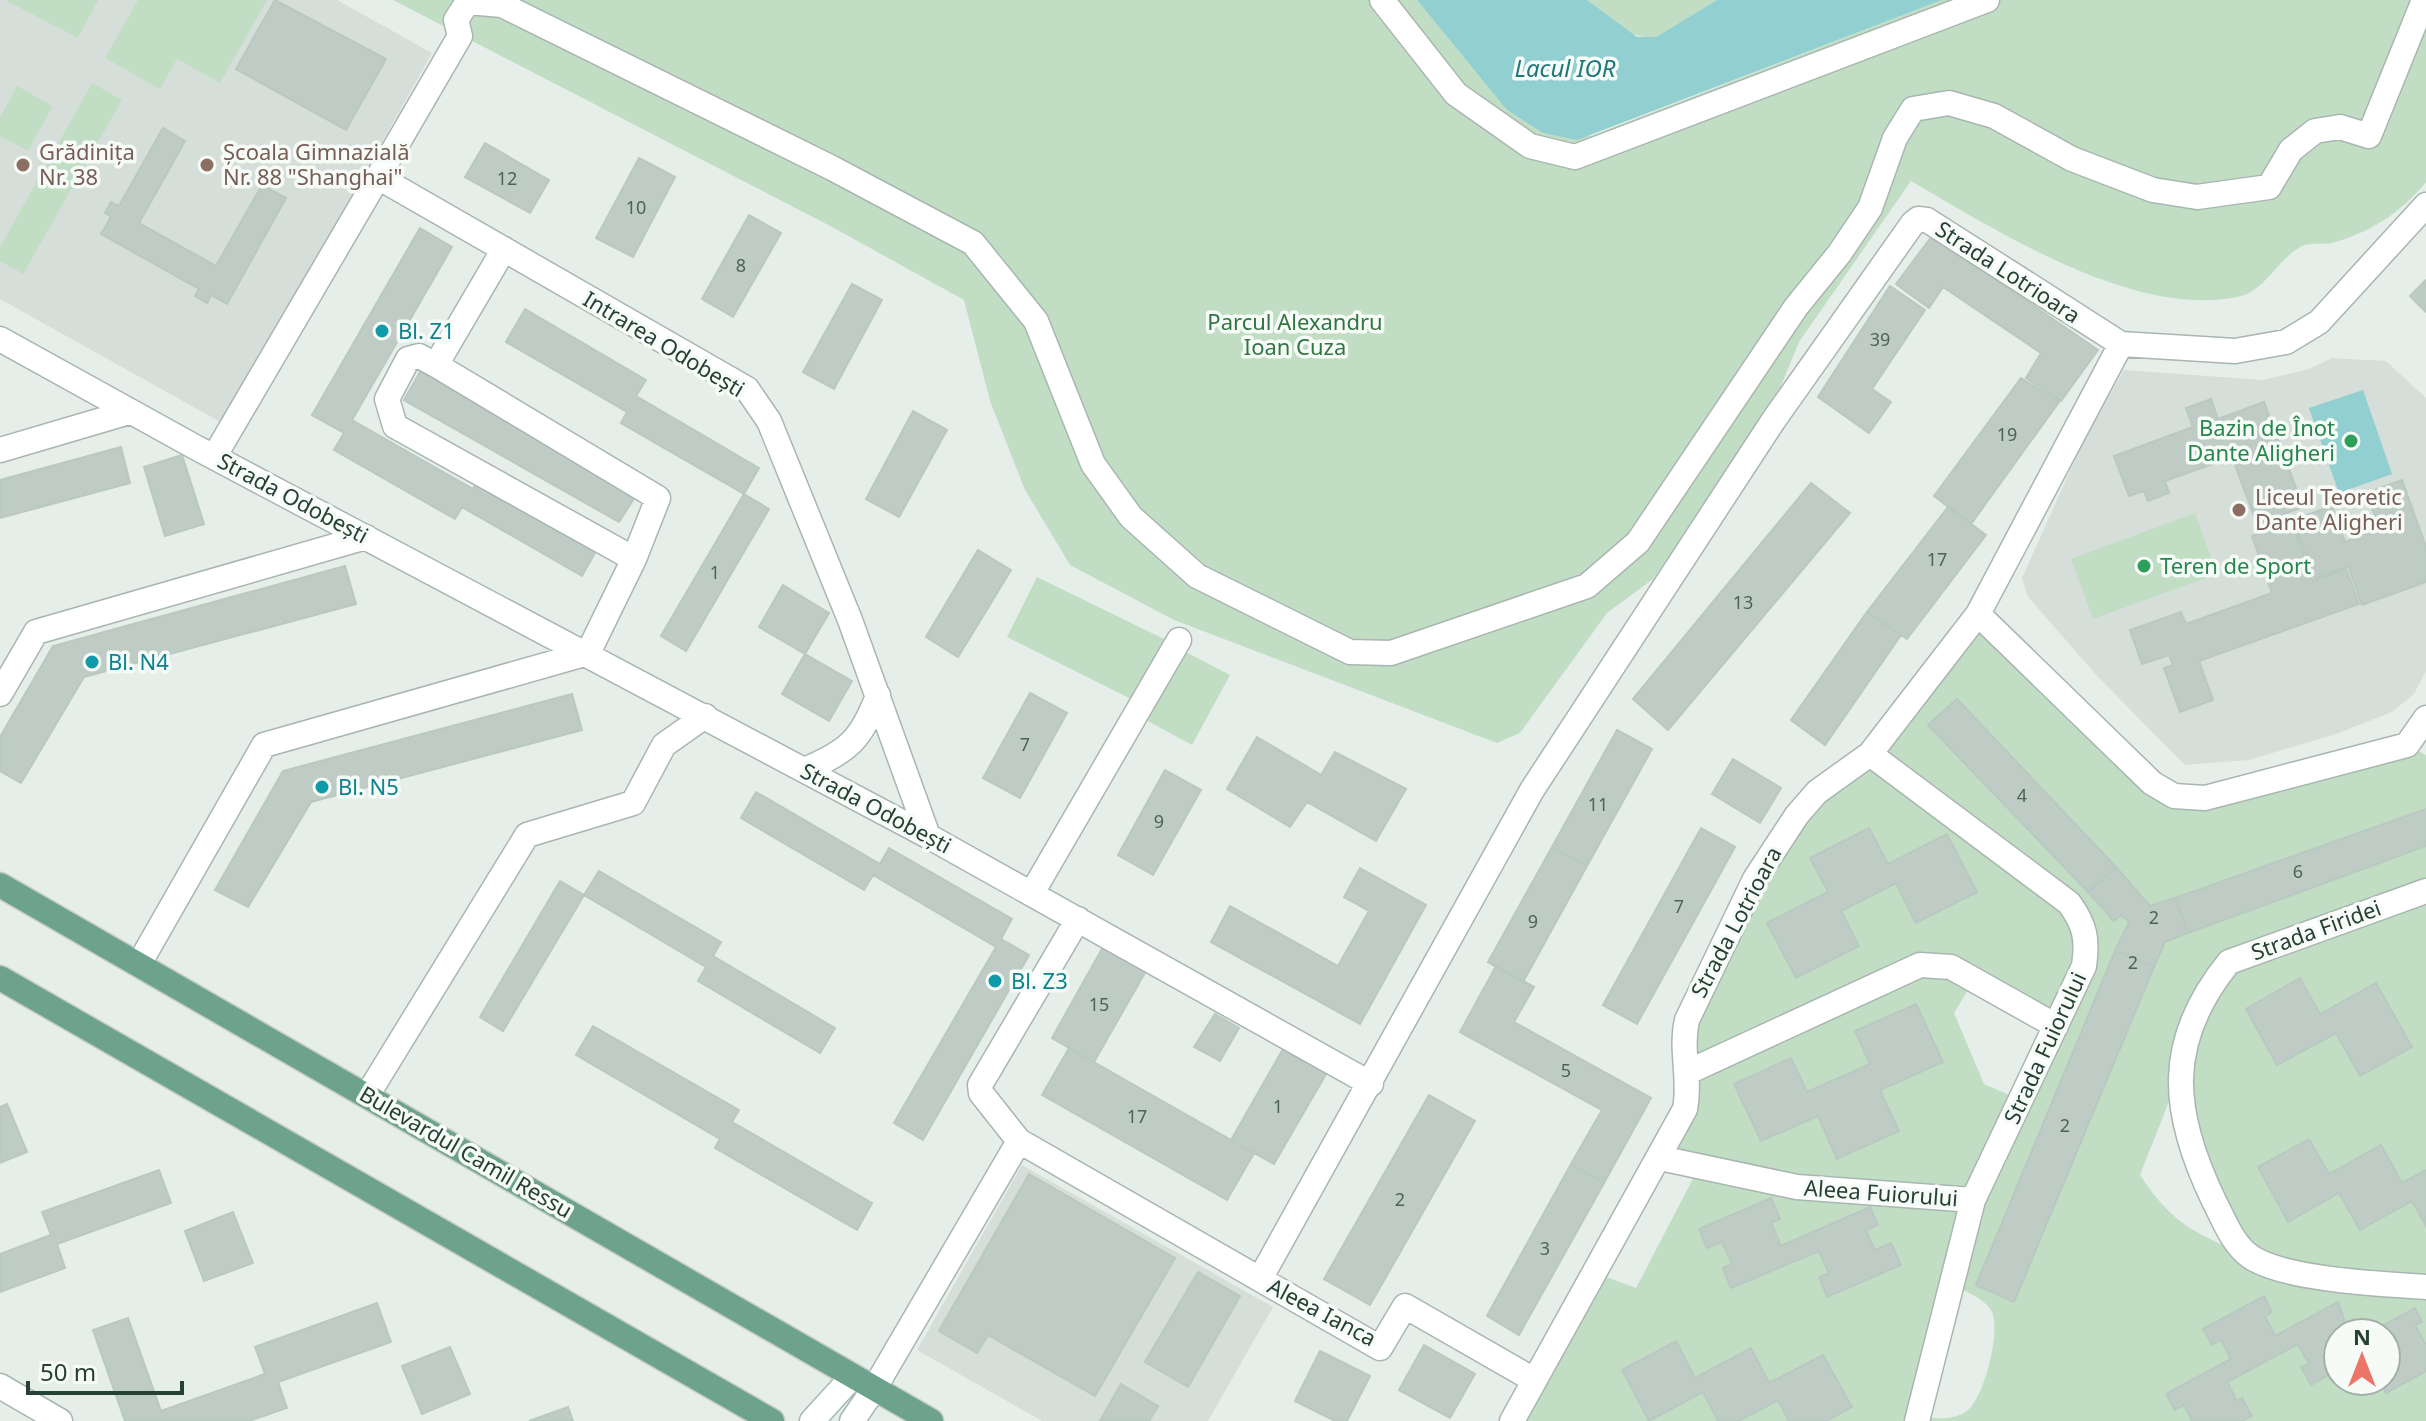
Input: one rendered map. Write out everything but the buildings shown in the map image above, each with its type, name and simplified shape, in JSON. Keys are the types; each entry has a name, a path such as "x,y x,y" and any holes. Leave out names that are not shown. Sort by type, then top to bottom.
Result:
{"main road":[{"name":"Bulevardul Camil Ressu","path":"0,885 368,1094 931,1421"},
{"path":"0,978 741,1412 772,1421"}],"street":[{"path":"1382,0 1456,94 1530,146 1575,157 1987,0"},
{"path":"214,457 460,36 456,20 468,1 502,5 832,168 973,243 1036,321 1093,464 1131,517 1197,576 1350,652 1391,653 1587,586 1638,542 1796,307 1839,254 1870,208 1895,138 1913,109 1949,103 1994,116 2072,159 2153,190 2197,197 2261,190 2274,181 2291,150 2310,134 2340,127 2369,136 2424,0"},
{"name":"Intrarea Odobești","path":"378,177 747,389 769,421 786,462 878,695 928,836"},
{"name":"Strada Lotrioara","path":"1388,1053 1532,790 1592,693 1773,421 1913,223 1918,219 1927,220 2121,344 2235,351 2286,342 2319,322 2421,212"},
{"path":"436,365 504,249"},
{"name":"Strada Odobești","path":"0,339 129,412 928,836 1371,1084"},
{"name":"Strada Lotrioara","path":"1512,1421 1685,1109 1688,1072 1683,1038 1687,1020 1755,879 1797,815 1817,792 1870,754 1978,614 2121,344"},
{"path":"139,964 264,745 588,653 634,559 657,506 658,498 654,493 436,365 419,356 408,359 387,399 395,426 634,559"},
{"path":"0,450 129,412"},
{"path":"0,694 36,632 366,537"},
{"path":"1978,614 2152,783 2174,796 2205,798 2416,750 2426,718"},
{"path":"1032,893 1179,640"},
{"path":"804,770 829,760 853,744 867,724 878,695"},
{"path":"368,1094 527,835 633,803 664,745 705,716"},
{"name":"Strada Fuiorului","path":"1870,754 2069,903 2083,922 2088,943 2084,966 1973,1200"},
{"name":"Strada Firidei","path":"2426,891 2229,962 2216,977 2187,1040 2178,1079 2181,1107 2203,1177 2230,1234 2251,1257 2284,1269 2370,1283 2426,1287"},
{"path":"812,1421 888,1364 1019,1141 981,1093 980,1085 1078,919"},
{"path":"1688,1072 1920,965 1951,967 2056,1026"},
{"name":"Aleea Ianca","path":"1260,1279 1388,1053"},
{"name":"Aleea Ianca","path":"1019,1141 1380,1348 1405,1306 1534,1380"},
{"name":"Aleea Fuiorului","path":"1660,1158 1797,1187 1973,1200 1917,1421"},
{"path":"852,1421 863,1383"},
{"path":"0,1386 33,1414 60,1421"}],"shaded area":[{"name":"Școala Gimnazială Nr. 88 \"Shanghai\"","path":"0,0 337,0 432,53 224,424 0,299"},
{"name":"Liceul Teoretic Dante Aligheri","path":"2332,358 2386,361 2426,398 2426,671 2414,694 2392,712 2336,734 2249,760 2185,765 2099,678 2028,597 2022,578 2083,442 2124,370 2263,380 2309,369"},
{"path":"1022,1165 1273,1307 1208,1421 1042,1421 917,1350"}],"green space":[{"path":"5,0 98,0 78,38"},
{"path":"138,0 267,0 220,83 177,59 160,89 105,58"},
{"name":"Parcul Alexandru Ioan Cuza","path":"393,0 1417,0 1506,109 1591,136 1942,0 2426,0 2426,182 2395,212 2359,234 2332,243 2309,244 2294,251 2250,293 2201,300 2158,296 2070,267 1984,224 1911,181 1799,342 1773,405 1653,579 1607,613 1520,733 1497,743 1174,620 1070,565 1025,490 990,401 964,300 834,228"},
{"path":"1587,0 1717,0 1656,37 1646,37 1619,26"},
{"path":"92,83 122,100 23,274 0,261 0,247"},
{"path":"17,86 53,106 28,151 0,136 0,118"},
{"name":"Teren de Sport","path":"2195,513 2217,574 2093,619 2071,559"},
{"path":"1037,577 1164,639 1133,700 1007,637"},
{"path":"1978,614 2174,796 2407,745 2426,755 2426,1421 1512,1421 1595,1273 1636,1288 1698,1169 1660,1158 1685,1109 1683,1053 1774,846 1870,754","holes":["1974,980 2056,1026 2021,1100 1984,1084 1954,1013","2177,1081 2230,1234 2249,1256 2187,1226 2163,1206 2140,1175","1952,1284 1989,1307 1994,1321 1993,1349 1985,1379 1967,1411 1950,1418 1918,1417"]},
{"path":"1184,651 1230,675 1192,745 1146,720"}],"water":[{"name":"Lacul IOR","path":"1417,0 1587,0 1637,37 1656,37 1717,0 1942,0 1577,140 1543,133 1506,109"},
{"name":"Bazin de Înot Dante Aligheri","path":"2363,390 2392,474 2339,493 2309,408"}],"place":[{"name":"Grădinița Nr. 38","path":"23,165"},
{"name":"Școala Gimnazială Nr. 88 \"Shanghai\"","path":"207,165"},
{"name":"Bl. Z1","path":"382,331"},
{"name":"Bazin de Înot Dante Aligheri","path":"2351,441"},
{"name":"Liceul Teoretic Dante Aligheri","path":"2239,510"},
{"name":"Teren de Sport","path":"2144,566"},
{"name":"Bl. N4","path":"92,662"},
{"name":"Bl. N5","path":"322,787"},
{"name":"Bl. Z3","path":"995,981"}]}
